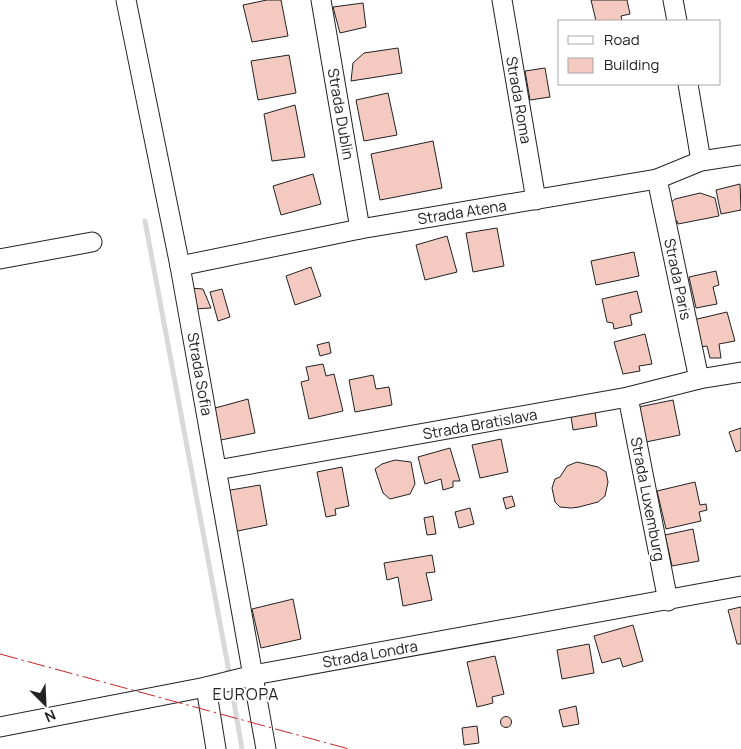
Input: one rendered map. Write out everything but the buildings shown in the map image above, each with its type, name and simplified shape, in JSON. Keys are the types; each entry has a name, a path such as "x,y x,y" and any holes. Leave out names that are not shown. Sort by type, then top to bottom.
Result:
{"street":[{"name":"Strada Sofia","path":"126,0 180,266 217,470 247,677 266,749"},
{"name":"Strada Dublin","path":"321,0 360,229"},
{"name":"Strada Roma","path":"502,0 536,200"},
{"path":"673,0 677,20"},
{"path":"688,85 701,160"},
{"name":"Strada Atena","path":"180,266 360,229 658,179 701,160 741,155"},
{"name":"Strada Paris","path":"658,179 699,380"},
{"path":"0,258 92,242"},
{"name":"Strada Bratislava","path":"217,470 628,397 741,372"},
{"name":"Strada Luxemburg","path":"628,397 668,601"},
{"name":"Strada Londra","path":"0,727 247,677 668,601 741,586"},
{"path":"213,685 216,749"}],"waterway":[{"path":"145,221 230,677"},
{"path":"231,685 242,749"}],"power":[{"path":"0,654 349,749"}],"district":[{"name":"EUROPA","path":"246,694"}]}
